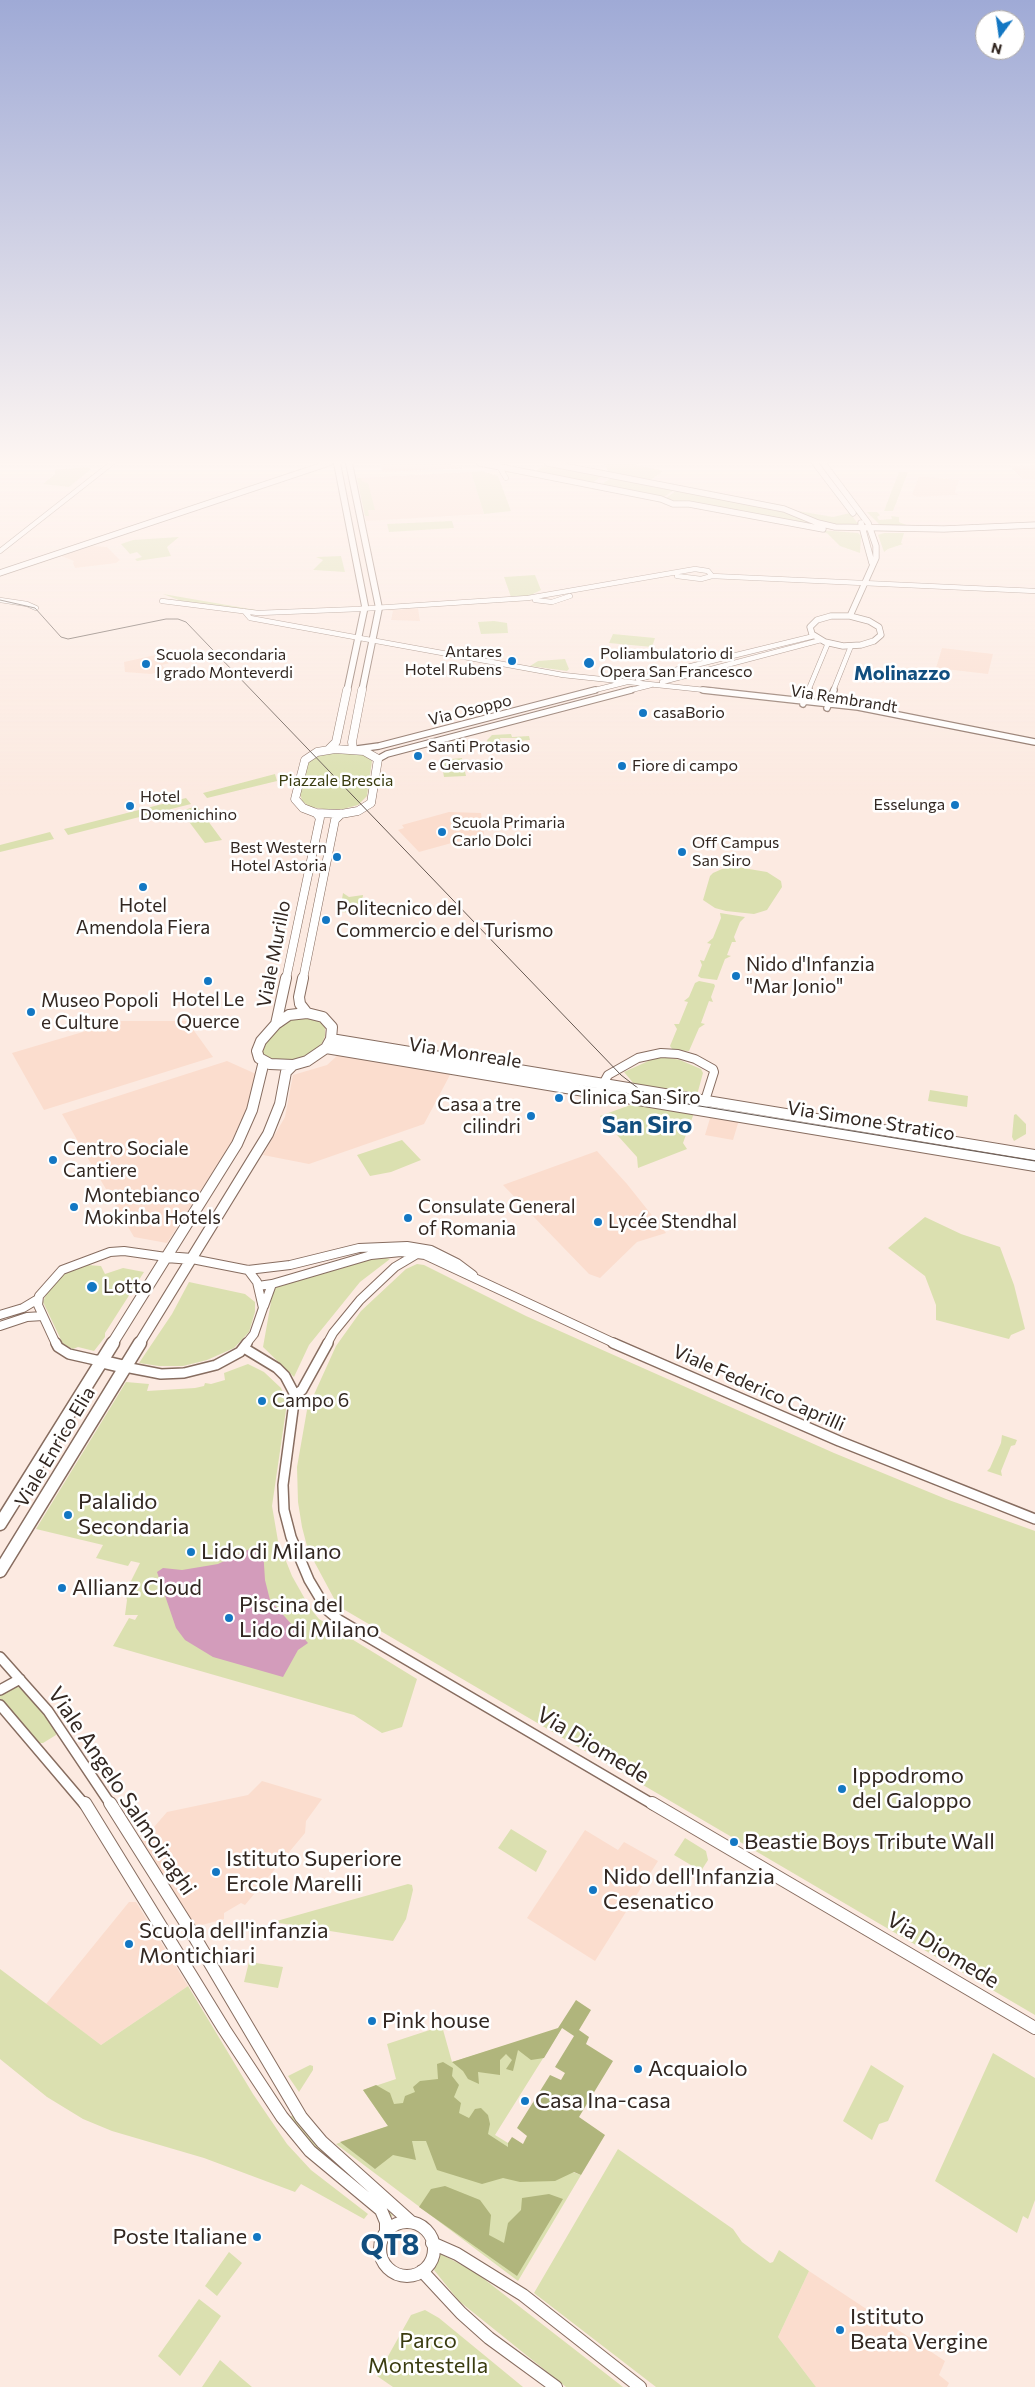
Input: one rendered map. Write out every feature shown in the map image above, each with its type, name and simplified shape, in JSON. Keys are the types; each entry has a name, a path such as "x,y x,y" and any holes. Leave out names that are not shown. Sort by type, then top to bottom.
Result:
{"main road":[{"path":"358,574 364,609 360,630 365,639"},
{"path":"355,749 352,742 365,639 379,608 372,574"},
{"path":"850,616 867,574"},
{"path":"831,616 850,616 875,624 881,633 874,641 851,646 820,640 814,636 810,627 818,620 831,616"},
{"path":"330,749 336,742 356,648 365,639"},
{"path":"330,749 355,749 369,752 378,759 371,803 365,808 339,814 316,813 299,806 295,799 306,758 317,752 330,749"},
{"name":"Viale Murillo","path":"276,1024 303,890 320,818 316,813"},
{"name":"Viale Murillo","path":"307,1013 300,1004 299,997 336,820 339,814"},
{"name":"Viale Murillo","path":"303,890 323,885"},
{"path":"307,1013 323,1017 332,1026 331,1039 326,1048 307,1061 293,1065 277,1065 264,1061 257,1054 258,1047 265,1035 276,1024 289,1015 307,1013"},
{"name":"Via Monreale","path":"331,1039 588,1081 704,1105"},
{"path":"351,1052 350,1046 356,1043"},
{"name":"Via Monreale","path":"326,1048 598,1093 704,1105"},
{"name":"Viale Enrico Elia","path":"0,1524 244,1130 264,1072 264,1061"},
{"name":"Viale Enrico Elia","path":"0,1571 268,1134 280,1104 286,1072 293,1065"},
{"path":"585,1091 588,1081"},
{"name":"Via Simone Stratico","path":"704,1105 1035,1155"},
{"name":"Via Simone Stratico","path":"704,1105 1035,1166"},
{"path":"166,1256 192,1259"},
{"path":"100,1361 126,1367"}],"street":[{"path":"165,599 259,612 364,609 544,598 554,594 687,574"},
{"path":"690,574 701,579 712,576 1035,591"},
{"path":"544,598 552,602 580,593 618,585"},
{"path":"554,594 560,599"},
{"path":"0,600 22,603 36,608"},
{"path":"244,611 250,618 258,620 583,677"},
{"path":"258,620 259,612"},
{"path":"632,681 814,636"},
{"name":"Via Osoppo","path":"378,759 387,754 820,640"},
{"path":"804,702 828,643"},
{"path":"828,706 851,646"},
{"path":"688,666 698,673"},
{"name":"Via Rembrandt","path":"583,677 632,681 804,702 1035,742"},
{"name":"Via Rembrandt","path":"583,677 647,686 804,702"},
{"name":"Via Osoppo","path":"355,749 379,746 632,681"},
{"name":"Via Rembrandt","path":"828,706 1035,746"},
{"path":"598,1093 613,1071 638,1058 661,1053 678,1054 695,1059 713,1069 714,1072 704,1105"},
{"name":"Viale Federico Caprilli","path":"192,1259 248,1270 290,1265 359,1248 393,1245 424,1250 457,1263 474,1277"},
{"path":"244,1348 277,1368 288,1381 295,1395 302,1390 327,1342 360,1300 395,1267 424,1250"},
{"name":"Viale Federico Caprilli","path":"258,1286 272,1284 380,1254 424,1250 474,1277 567,1322 826,1436 937,1482 1035,1519"},
{"path":"0,1315 23,1308 38,1299 52,1279 62,1270 110,1252 124,1251 155,1257 166,1256"},
{"path":"380,1254 392,1260 395,1267"},
{"path":"248,1270 258,1286 263,1308"},
{"path":"126,1367 160,1374 184,1373 222,1362 244,1348 257,1329 272,1284"},
{"path":"38,1299 38,1305 60,1349 69,1354 100,1361"},
{"path":"0,1326 27,1317 43,1316"},
{"name":"Via Diomede","path":"295,1395 283,1484 284,1510 308,1580 327,1610 339,1620 1035,2028"},
{"name":"Viale Angelo Salmoiraghi","path":"0,1657 51,1715 97,1782 194,1936 295,2108 322,2142 410,2221"},
{"path":"3,1689 11,1676 9,1667"},
{"path":"3,1689 20,1679"},
{"name":"Viale Angelo Salmoiraghi","path":"0,1705 82,1799 224,2029 282,2117 310,2151 381,2210 385,2219 386,2234"},
{"path":"410,2221 426,2229 432,2243 431,2259 422,2271 414,2276 404,2278 390,2271 384,2263 382,2253 386,2234 398,2223 410,2221"},
{"path":"432,2243 457,2254 523,2296 640,2387"},
{"path":"422,2271 468,2319 556,2387"}],"shaded area":[{"path":"418,608 420,621 391,620 393,611 383,611"},
{"path":"942,648 993,654 988,674 936,668"},
{"name":"Scuola secondaria I grado Monteverdi","path":"169,652 178,661 162,665 166,670 151,674 125,672 124,662"},
{"name":"Scuola Primaria Carlo Dolci","path":"449,812 481,813 484,834 419,852 398,830 404,828 402,825"},
{"path":"105,1021 187,1021 213,1057 44,1110 12,1053 103,1026"},
{"path":"339,1054 451,1073 424,1124 309,1164 263,1155 285,1117 293,1075 327,1065"},
{"path":"227,1061 256,1074 250,1101 230,1145 167,1243 134,1237 62,1114"},
{"path":"711,1115 739,1120 733,1140 705,1135"},
{"name":"Lycée Stendhal","path":"597,1151 627,1184 666,1233 637,1242 600,1278 589,1274 503,1185"},
{"name":"Piscina del Lido di Milano","path":"256,1546 260,1546 263,1549 265,1580 270,1600 308,1643 298,1650 283,1677 213,1657 185,1640 176,1628 157,1572 163,1568 182,1570 218,1564"},
{"name":"Istituto Superiore Ercole Marelli","path":"262,1781 322,1799 306,1821 305,1833 245,1905 241,1903 224,1913 224,1919 195,1927 141,1842 167,1812 248,1795"},
{"name":"Nido dell'Infanzia Cesenatico","path":"585,1830 618,1850 624,1842 658,1861 595,1961 527,1918"},
{"name":"Scuola dell'infanzia Montichiari","path":"129,1902 136,1902 188,1986 101,2045 46,2004"},
{"name":"Istituto Beata Vergine","path":"809,2271 945,2361 939,2375 949,2383 947,2387 816,2387 778,2337"}],"green space":[{"path":"535,575 541,590 529,596 511,597 504,577"},
{"path":"163,594 256,610 256,611 184,602"},
{"path":"494,621 507,623 508,633 481,634 478,622"},
{"path":"613,634 655,638 652,647 609,643"},
{"path":"565,659 569,669 567,671 530,666 538,661"},
{"path":"511,734 512,737 529,736 530,740 517,741 516,738 500,738 501,743 514,743 503,744 504,750 490,751 487,740 492,735"},
{"name":"Piazzale Brescia","path":"328,752 364,755 372,761 367,796 358,805 343,809 324,809 310,807 302,801 300,793 308,763 313,757"},
{"path":"462,758 466,776 444,777 441,760"},
{"path":"275,774 277,781 207,798 203,793"},
{"path":"186,798 191,804 68,835 64,829"},
{"path":"197,806 222,840 205,843 181,811"},
{"path":"50,832 54,839 0,852 0,845"},
{"path":"737,867 767,872 781,881 782,887 767,910 754,914 726,911 715,908 703,900 710,876 713,873 722,869"},
{"path":"343,893 349,897 363,895 361,913 340,912 341,907 344,905 341,905"},
{"path":"720,913 745,917 740,922 734,937 736,942 732,942 727,955 731,956 725,959 717,980 701,978 698,976 702,965 700,960 704,961 711,944 707,943 713,938 721,918"},
{"path":"699,981 714,984 715,986 711,997 713,1002 709,1001 701,1023 705,1024 699,1028 689,1051 673,1050 670,1046 677,1029 674,1024 679,1024 688,1002 684,1001 689,997 695,983"},
{"path":"298,1016 319,1020 325,1026 325,1036 322,1043 313,1052 292,1061 270,1060 262,1054 265,1045 282,1024"},
{"path":"665,1057 680,1060 701,1069 703,1073 697,1095 635,1085 624,1072 655,1058"},
{"path":"930,1090 968,1096 967,1107 928,1101"},
{"path":"633,1104 694,1113 683,1143 687,1149 638,1168 637,1157 600,1116"},
{"path":"1016,1114 1026,1124 1026,1134 1014,1141 1012,1137 1014,1115"},
{"path":"402,1140 421,1160 391,1172 370,1176 357,1155"},
{"path":"925,1217 961,1234 1000,1247 1014,1285 1025,1329 1011,1335 1009,1339 936,1320 936,1305 925,1276 888,1248"},
{"path":"390,1259 360,1282 309,1345 294,1377 263,1347 271,1302 266,1287 288,1283 364,1260"},
{"name":"Ippodromo del Galoppo","path":"417,1264 424,1265 526,1316 834,1453 946,1499 1035,1531 1035,2015 338,1606 308,1550 298,1502 297,1467 307,1410 336,1346 361,1311 406,1269"},
{"path":"87,1265 101,1266 105,1274 123,1268 144,1272 105,1333 105,1337 94,1351 78,1347 73,1349 63,1344 43,1302 59,1276"},
{"path":"189,1282 245,1294 255,1302 255,1312 249,1332 234,1348 207,1360 183,1366 159,1366 139,1363 172,1314"},
{"name":"Lido di Milano","path":"248,1364 264,1372 281,1388 287,1403 272,1506 278,1541 292,1576 310,1608 319,1619 417,1679 402,1727 382,1733 354,1715 113,1646 129,1618 135,1620 138,1615 125,1615 127,1600 125,1593 140,1563 131,1561 128,1566 96,1558 103,1545 36,1529 126,1382 149,1384 147,1391 195,1388 204,1386 205,1383 211,1384 225,1380 224,1373"},
{"path":"1002,1435 1017,1440 1015,1445 1011,1446 1001,1471 1002,1476 987,1471 1001,1443"},
{"path":"18,1682 57,1731 56,1735 43,1743 40,1743 0,1701 0,1695"},
{"path":"511,1829 547,1851 536,1872 498,1848"},
{"path":"685,1838 706,1851 708,1860 701,1871 674,1855"},
{"path":"408,1884 412,1885 413,1890 406,1919 393,1941 273,1922"},
{"path":"249,1962 283,1967 278,1988 244,1982"},
{"path":"0,1969 101,2045 188,1986 253,2094 287,2144 311,2170 368,2214 364,2219 301,2184 295,2192 204,2158 112,2131 83,2119 47,2097 0,2059"},
{"path":"576,2000 591,2010 579,2030 589,2037 586,2044 613,2061 579,2117 605,2135 581,2175 574,2172 555,2181 520,2182 503,2178 482,2184 437,2170 426,2141 412,2141 416,2160 393,2155 375,2169 340,2142 388,2126 363,2090 376,2085 390,2093 394,2104 403,2103 405,2096 415,2092 413,2087 420,2081 438,2079 437,2064 443,2062 453,2068 452,2076 459,2085 454,2097 461,2103 459,2113 469,2118 475,2109 481,2108 488,2115 490,2124 488,2134 508,2147 512,2137 523,2144 527,2136 517,2128 550,2075 561,2080 565,2073 555,2067 574,2036 562,2028 544,2058 531,2060 518,2050 513,2071 506,2069 512,2060 506,2054 500,2060 500,2075 478,2072 479,2084 468,2079 463,2071 452,2062 558,2028"},
{"path":"442,2026 452,2062 562,2028 495,2135 508,2143 509,2148 581,2175 518,2281 336,2144 388,2126 363,2090 396,2079 387,2044"},
{"path":"993,2053 1035,2078 1035,2200 1028,2219 1023,2216 1017,2233 935,2181"},
{"path":"310,2065 313,2066 313,2070 299,2092 288,2076"},
{"path":"871,2065 904,2086 888,2121 879,2124 872,2140 843,2121"},
{"path":"295,2114 382,2202 393,2216 390,2217 320,2156 290,2117"},
{"path":"618,2149 733,2229 742,2242 770,2263 773,2262 779,2250 809,2271 778,2337 816,2387 656,2387 534,2293"},
{"path":"445,2186 480,2200 491,2215 489,2235 504,2243 508,2223 521,2210 522,2198 549,2194 563,2199 517,2276 419,2207 431,2189"},
{"path":"229,2252 242,2263 217,2296 205,2286"},
{"path":"439,2253 475,2272 623,2387 566,2387 459,2301 434,2270"},
{"path":"199,2299 221,2316 180,2376 158,2356"},
{"name":"Parco Montestella","path":"425,2310 439,2318 523,2387 393,2387 377,2376 411,2315"},
{"path":"220,2360 252,2387 202,2387"}],"tram line":[{"path":"0,600 35,608 61,637 68,639 166,619 178,619 186,622 621,1075 643,1092 669,1101 1035,1161"}],"place":[{"name":"Antares Hotel Rubens","path":"512,661"},
{"name":"Poliambulatorio di Opera San Francesco","path":"589,663"},
{"name":"Scuola secondaria I grado Monteverdi","path":"146,664"},
{"name":"casaBorio","path":"643,713"},
{"name":"Santi Protasio e Gervasio","path":"418,756"},
{"name":"Fiore di campo","path":"622,766"},
{"name":"Esselunga","path":"955,805"},
{"name":"Hotel Domenichino","path":"130,806"},
{"name":"Scuola Primaria Carlo Dolci","path":"442,832"},
{"name":"Off Campus San Siro","path":"682,852"},
{"name":"Best Western Hotel Astoria","path":"337,857"},
{"name":"Hotel Amendola Fiera","path":"143,887"},
{"name":"Politecnico del Commercio e del Turismo","path":"326,920"},
{"name":"Nido d'Infanzia \"Mar Jonio\"","path":"736,976"},
{"name":"Hotel Le Querce","path":"208,981"},
{"name":"Museo Popoli e Culture","path":"31,1012"},
{"name":"Clinica San Siro","path":"559,1098"},
{"name":"Casa a tre cilindri","path":"531,1116"},
{"name":"Centro Sociale Cantiere","path":"53,1160"},
{"name":"Montebianco Mokinba Hotels","path":"74,1207"},
{"name":"Consulate General of Romania","path":"408,1218"},
{"name":"Lycée Stendhal","path":"598,1222"},
{"name":"Lotto","path":"92,1287"},
{"name":"Campo 6","path":"262,1401"},
{"name":"Palalido Secondaria","path":"68,1515"},
{"name":"Lido di Milano","path":"191,1552"},
{"name":"Allianz Cloud","path":"62,1588"},
{"name":"Piscina del Lido di Milano","path":"229,1618"},
{"name":"Ippodromo del Galoppo","path":"842,1789"},
{"name":"Beastie Boys Tribute Wall","path":"734,1842"},
{"name":"Istituto Superiore Ercole Marelli","path":"216,1872"},
{"name":"Nido dell'Infanzia Cesenatico","path":"593,1890"},
{"name":"Scuola dell'infanzia Montichiari","path":"129,1944"},
{"name":"Pink house","path":"372,2021"},
{"name":"Acquaiolo","path":"638,2069"},
{"name":"Casa Ina-casa","path":"525,2101"},
{"name":"Poste Italiane","path":"257,2237"},
{"name":"Istituto Beata Vergine","path":"840,2330"}],"district":[{"name":"Molinazzo","path":"902,673"},
{"name":"San Siro","path":"647,1125"},
{"name":"QT8","path":"390,2245"}]}
